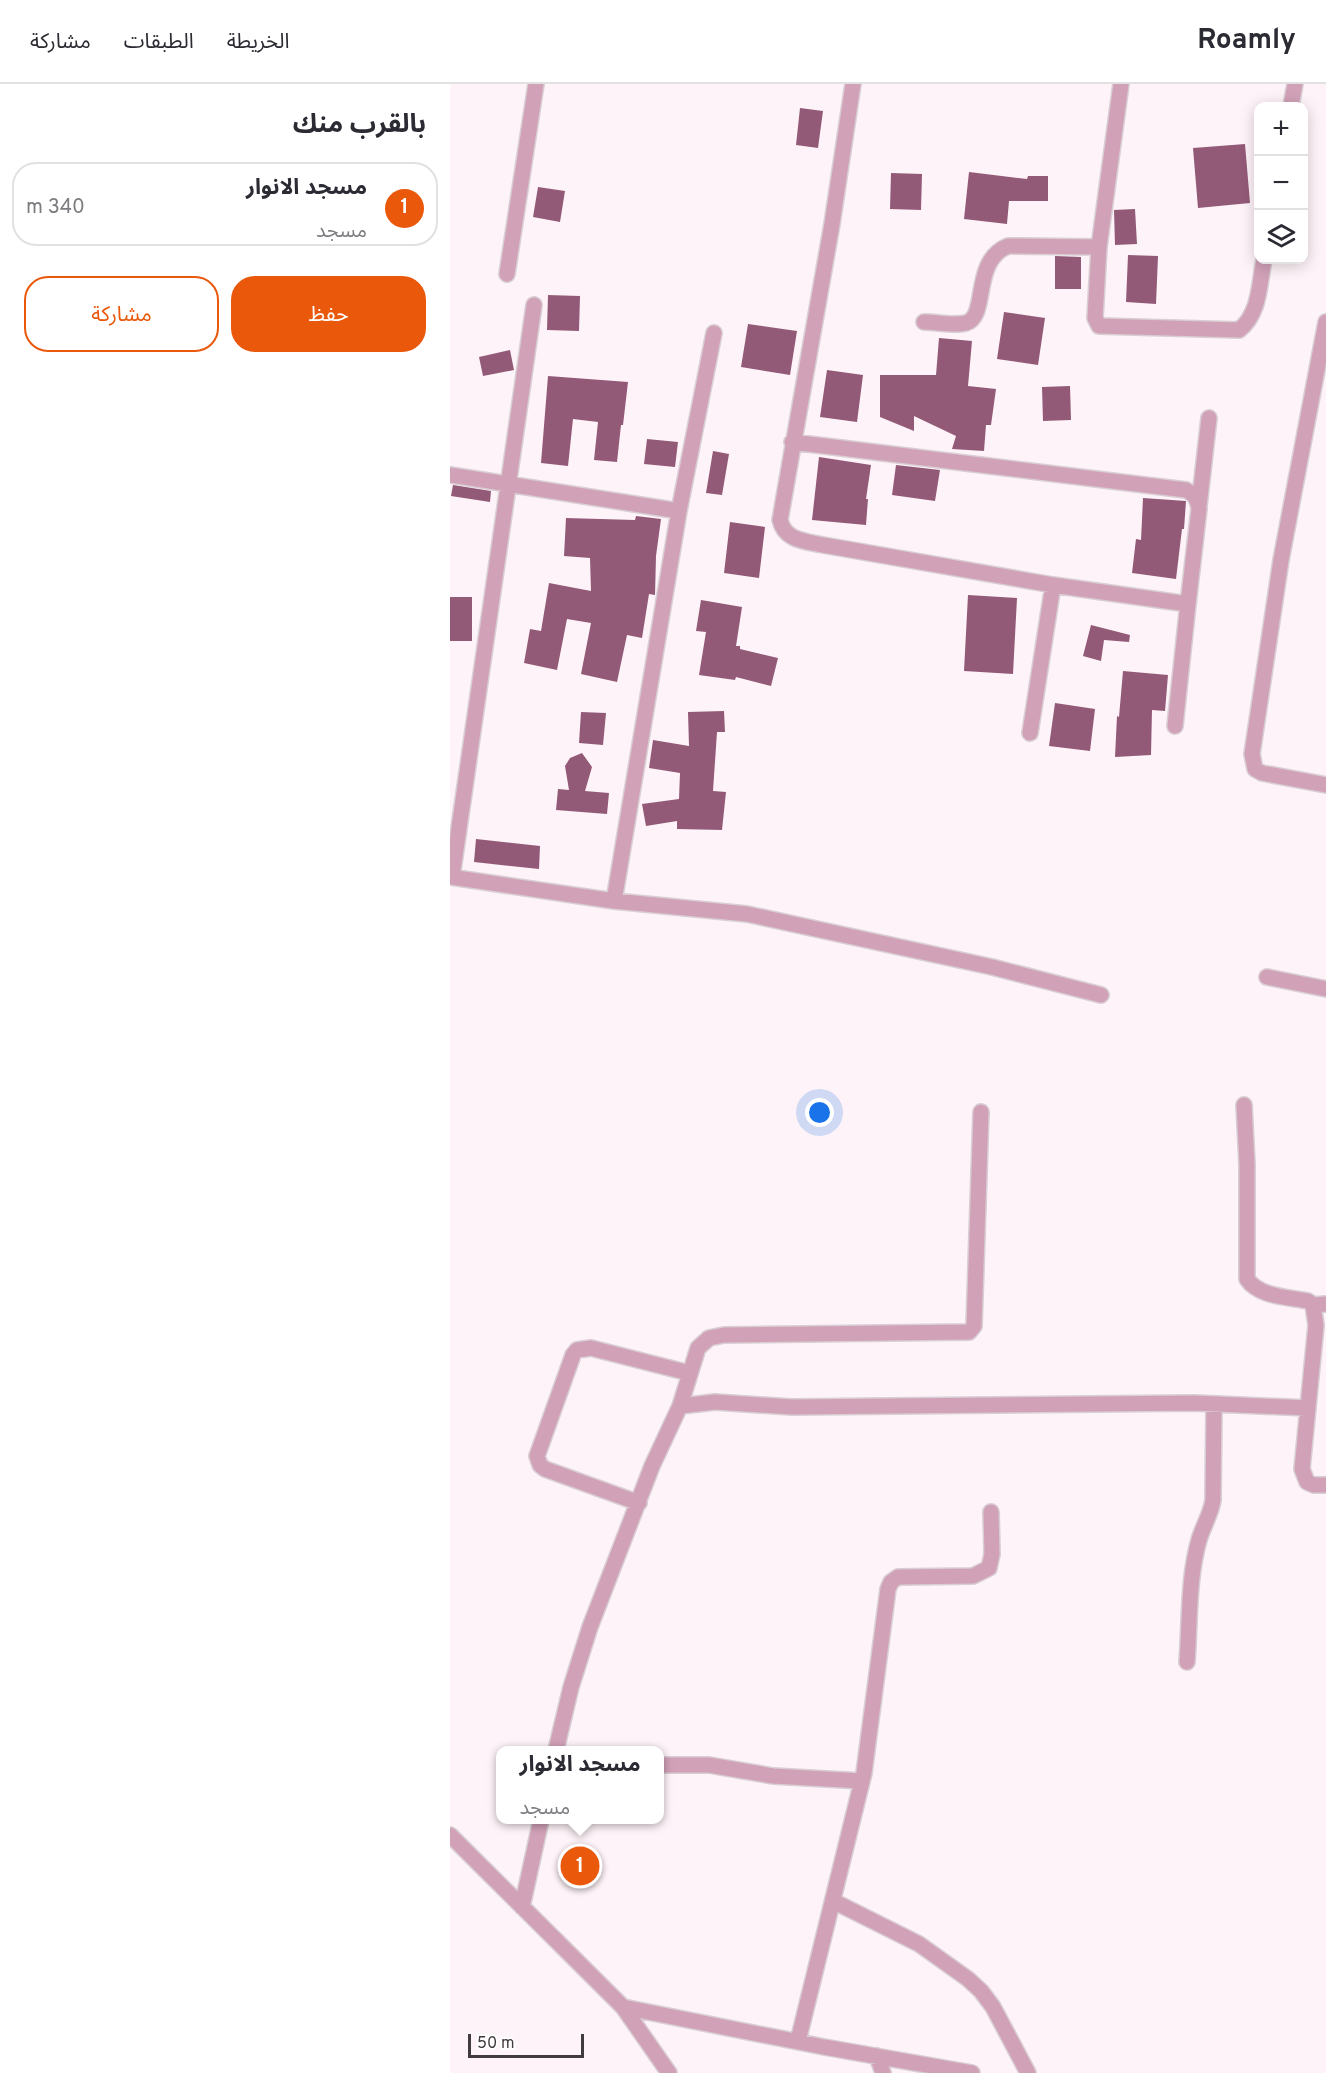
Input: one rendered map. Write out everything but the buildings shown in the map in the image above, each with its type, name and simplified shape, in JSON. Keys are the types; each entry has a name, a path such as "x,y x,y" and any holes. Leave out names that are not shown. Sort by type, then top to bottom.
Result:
{"street":[{"path":"507,274 536,84"},
{"path":"853,84 832,224 780,520 785,533 795,539 1053,585 1188,604"},
{"path":"1121,84 1100,247 1095,318 1100,326 1239,330 1254,314 1263,264"},
{"path":"1292,102 1295,84"},
{"path":"924,322 965,323 973,320 979,306 986,268 999,249 1008,246 1100,247"},
{"path":"534,305 451,877 614,901 747,914 992,967 1101,995"},
{"path":"1326,322 1281,560 1252,754 1255,769 1262,773 1326,785"},
{"path":"614,901 679,511 714,333"},
{"path":"1176,726 1209,418"},
{"path":"792,442 1186,490 1198,500 1199,509"},
{"path":"450,475 679,511"},
{"path":"1030,734 1053,585"},
{"path":"1267,977 1326,989"},
{"path":"1244,1105 1247,1164 1247,1279 1260,1291 1319,1304 1302,1469 1307,1482 1314,1485 1326,1485"},
{"path":"557,1746 571,1687 590,1627 652,1466 680,1406 688,1373 698,1348 709,1338 724,1335 971,1331 974,1326 981,1112"},
{"path":"639,1503 545,1469 540,1465 537,1456 573,1355 577,1350 585,1347 688,1373"},
{"path":"680,1406 716,1402 792,1407 1214,1404 1308,1408"},
{"path":"1187,1662 1193,1572 1199,1539 1213,1500 1214,1404"},
{"path":"798,2041 862,1781 891,1581 898,1577 973,1576 989,1568 992,1562 991,1512"},
{"path":"664,1765 709,1765 773,1776 862,1781"},
{"path":"522,1907 540,1824"},
{"path":"450,1835 623,2007 669,2073"},
{"path":"833,1901 919,1944 975,1985 993,2007 1028,2073"},
{"path":"623,2007 972,2073"},
{"path":"877,2056 883,2073"}],"place":[{"name":"مسجد الانوار","path":"580,1866"}]}
